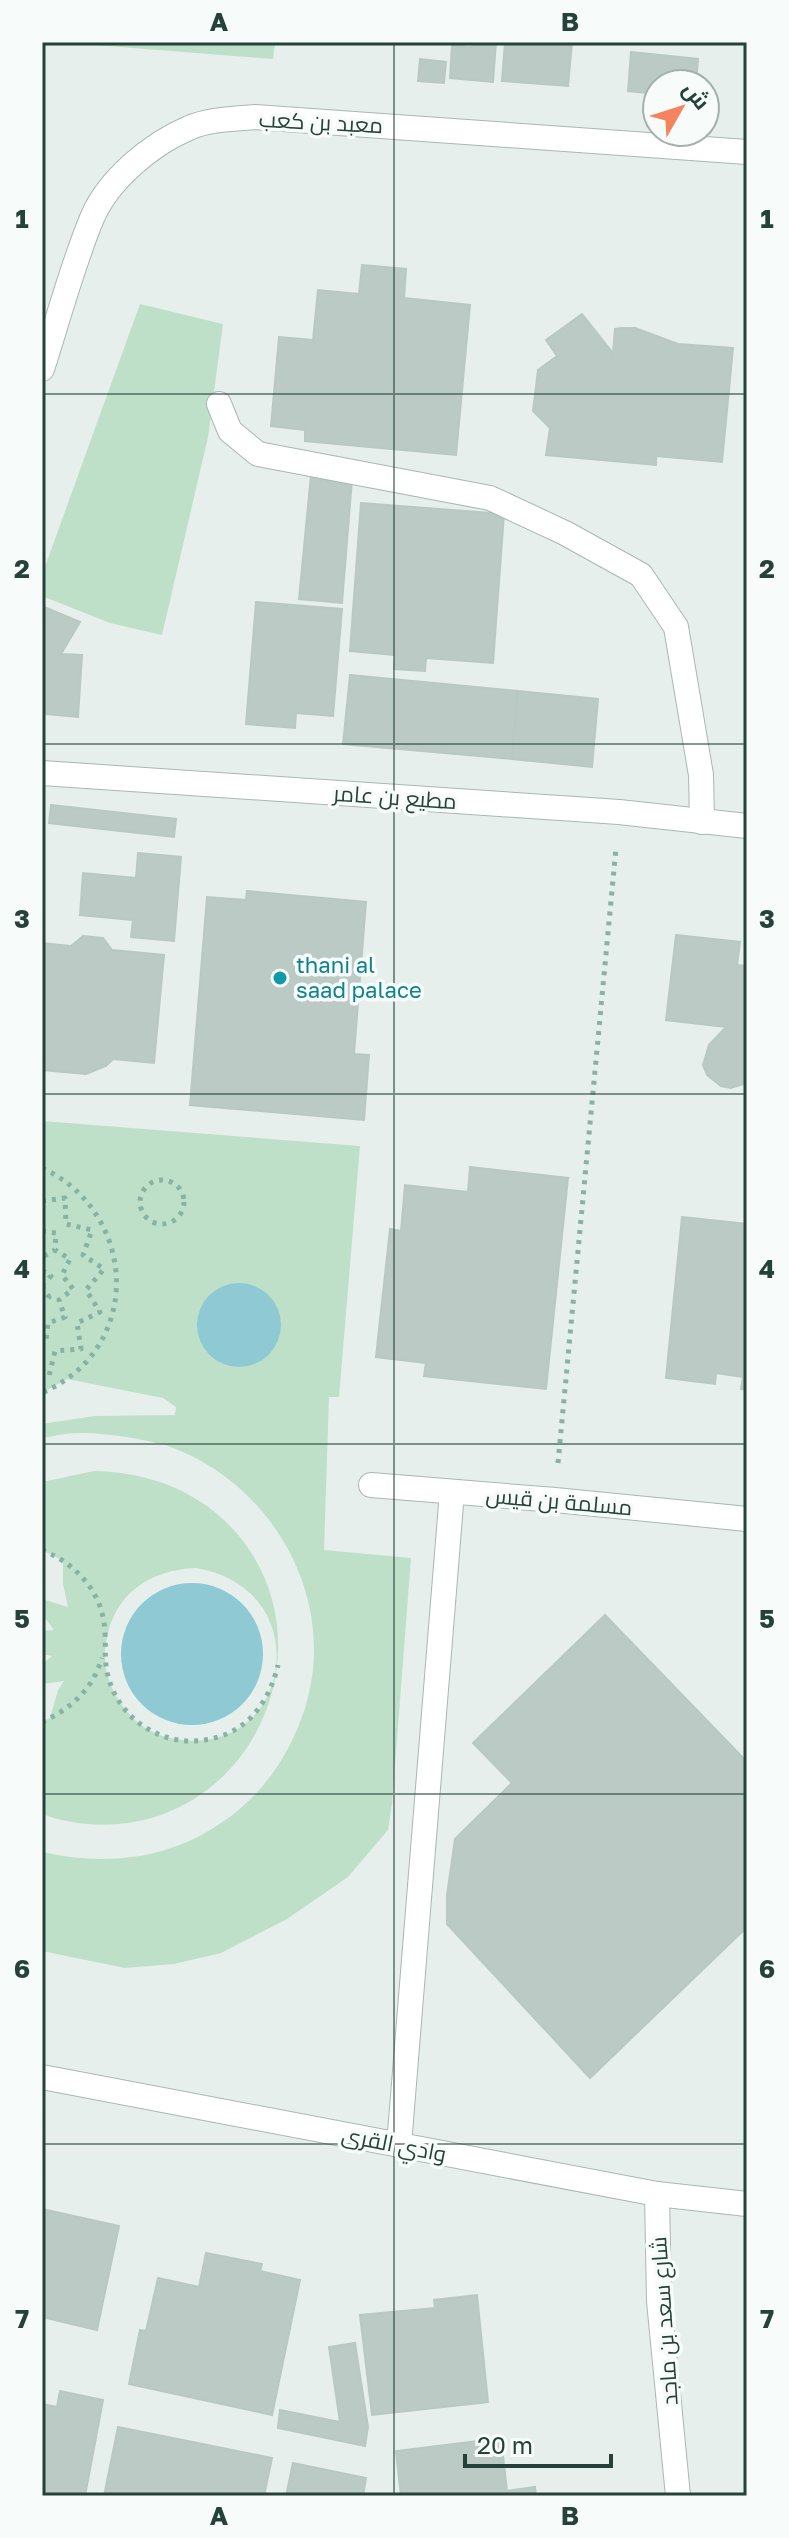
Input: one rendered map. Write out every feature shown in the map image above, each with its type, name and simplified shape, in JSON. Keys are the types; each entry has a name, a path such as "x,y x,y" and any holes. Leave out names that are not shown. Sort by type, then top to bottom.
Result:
{"street":[{"name":"معبد بن كعب","path":"42,369 93,215 118,179 138,158 189,127 220,119 255,117 747,152"},
{"path":"219,404 230,431 258,454 490,498 565,533 641,575 676,627 701,775 702,822"},
{"name":"مطيع بن عامر","path":"42,773 619,812 747,826"},
{"name":"مسلمة بن قيس","path":"371,1485 747,1519"},
{"path":"399,2145 452,1492"},
{"name":"وادي القرى","path":"42,2077 657,2194 747,2204"},
{"name":"شارع سعد بن ماجد","path":"657,2194 659,2301 678,2496"}],"path":[{"path":"555,1500 619,812"},
{"path":"42,1168 69,1184 98,1214 110,1240 117,1282 110,1323 96,1348 78,1370 42,1393"},
{"path":"159,1180 169,1180 177,1185 185,1198 180,1216 164,1225 150,1221 140,1205 146,1187 159,1180"},
{"path":"42,1201 65,1198 66,1224"},
{"path":"55,1250 56,1233 66,1224"},
{"path":"66,1224 92,1230 83,1255"},
{"path":"42,1231 56,1233"},
{"path":"43,1258 55,1250"},
{"path":"55,1250 70,1259"},
{"path":"62,1275 70,1259 83,1255"},
{"path":"83,1255 104,1269 86,1290"},
{"path":"42,1270 51,1276 62,1275"},
{"path":"62,1275 73,1289"},
{"path":"51,1276 42,1286 45,1298 59,1300 73,1289 86,1290"},
{"path":"77,1323 100,1312 86,1290"},
{"path":"59,1300 65,1317"},
{"path":"65,1317 77,1323 81,1349 55,1351 44,1340 45,1320 65,1317"},
{"path":"42,1374 49,1376 55,1351"},
{"path":"42,1550 70,1565 90,1587 103,1615 107,1675 119,1702 139,1724 164,1738 208,1740 236,1730 266,1698 278,1665"},
{"path":"42,1722 68,1709 79,1699 97,1675 105,1645"}],"green space":[{"path":"57,42 275,42 273,59"},
{"path":"140,304 223,324 208,437 162,635 110,623 42,596 42,575"},
{"path":"42,1121 360,1146 339,1397 329,1397 324,1550 411,1558 388,1830 348,1877 287,1919 221,1953 174,1964 125,1968 42,1951 42,1852 89,1859 135,1857 179,1845 236,1812 273,1773 299,1725 313,1667 313,1627 304,1587 289,1550 266,1517 238,1487 205,1463 168,1446 123,1436 78,1433 42,1438 42,1424 94,1416 175,1415 176,1407 163,1398 67,1379 42,1393"},
{"path":"94,1471 139,1476 181,1491 207,1506 243,1541 267,1583 277,1628 276,1674 263,1718 239,1758 205,1791 161,1815 132,1822 86,1824 42,1814 42,1722 50,1718 58,1690 64,1681 42,1684 42,1664 52,1656 42,1654 42,1631 54,1630 42,1614 42,1599 68,1607 63,1584 63,1561 42,1550 42,1482","holes":["196,1568 235,1582 260,1605 274,1634 276,1666 267,1696 248,1721 220,1737 183,1740 150,1731 134,1719 120,1702 107,1674 106,1642 117,1610 137,1587 149,1579 179,1570"]}],"water":[{"path":"239,1283 262,1290 274,1302 281,1325 274,1348 262,1360 239,1367 216,1360 204,1348 197,1325 204,1302 216,1290"},
{"path":"192,1583 219,1589 242,1604 257,1627 263,1654 257,1681 242,1704 219,1719 192,1725 165,1719 142,1704 127,1681 121,1654 127,1627 142,1604 165,1589"}],"building":[{"path":"473,42 496,42 493,82 450,78 452,45 472,47"},
{"path":"505,42 572,42 568,86 502,81"},
{"path":"631,52 698,59 697,68 641,68 641,92 628,91"},
{"path":"420,59 446,62 444,83 418,81"},
{"path":"362,265 406,269 404,298 470,305 456,455 305,441 305,430 271,426 279,337 313,340 318,290 359,294"},
{"path":"582,314 613,353 615,329 622,328 635,328 678,344 733,348 722,462 656,456 656,465 546,455 550,428 533,411 538,370 557,356 546,340"},
{"path":"311,475 352,479 342,603 299,599"},
{"path":"361,503 504,514 493,663 426,658 425,671 394,669 395,655 350,651"},
{"path":"256,602 342,609 333,716 296,713 295,728 246,724"},
{"path":"42,606 80,622 61,654 82,655 78,717 46,714 42,709"},
{"path":"350,675 518,691 512,759 343,744"},
{"path":"518,691 598,699 592,767 512,759"},
{"path":"51,805 176,819 174,837 49,823"},
{"path":"138,853 181,857 174,941 131,937 133,920 80,915 83,873 136,878"},
{"name":"thani al saad palace","path":"247,891 366,902 354,1054 369,1055 364,1120 190,1105 207,897 246,900"},
{"path":"676,935 740,942 737,965 747,966 747,1081 743,1084 731,1088 721,1086 707,1075 703,1065 709,1045 726,1027 666,1020"},
{"path":"83,936 103,938 112,950 164,955 154,1063 113,1059 106,1066 86,1074 42,1070 42,943 71,946"},
{"path":"470,1167 568,1178 546,1389 424,1376 426,1363 376,1357 390,1229 401,1231 405,1185 468,1192"},
{"path":"682,1217 747,1224 747,1390 741,1389 743,1377 716,1373 715,1384 666,1378"},
{"path":"605,1615 747,1762 747,1927 590,2078 447,1924 447,1895 455,1839 512,1783 473,1743"},
{"path":"42,2209 119,2226 97,2330 42,2317"},
{"path":"206,2253 262,2264 260,2271 300,2280 272,2415 129,2384 140,2330 146,2331 158,2278 199,2287"},
{"path":"477,2295 488,2402 372,2415 360,2315 435,2308 434,2300"},
{"path":"355,2343 368,2427 365,2446 278,2428 280,2410 340,2422 329,2347"},
{"path":"60,2391 103,2400 85,2496 42,2496 42,2404 57,2407"},
{"path":"118,2427 272,2458 264,2496 104,2496"},
{"path":"501,2438 507,2491 535,2487 536,2496 401,2496 396,2451"},
{"path":"293,2463 366,2478 363,2496 286,2496"}],"place":[{"name":"thani al saad palace","path":"280,978"}]}
